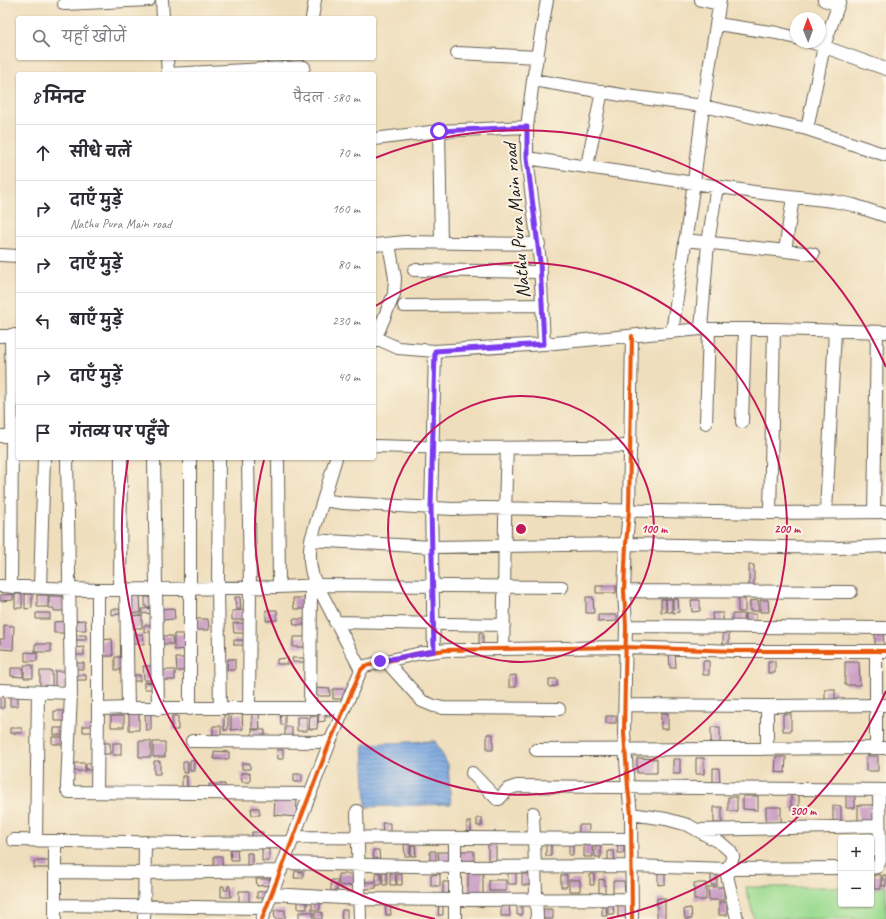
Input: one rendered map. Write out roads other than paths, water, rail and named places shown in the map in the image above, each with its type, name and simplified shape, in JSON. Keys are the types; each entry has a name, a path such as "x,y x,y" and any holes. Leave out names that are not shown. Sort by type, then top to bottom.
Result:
{"street":[{"path":"64,4 149,0"},
{"path":"162,0 163,16"},
{"path":"312,16 315,0"},
{"name":"Nathu Pura Main road","path":"544,344 539,244 527,158 527,127 533,80 547,0"},
{"path":"672,332 694,182 703,106 720,2 701,0"},
{"path":"824,0 839,3 826,40"},
{"path":"717,24 790,36"},
{"path":"826,47 886,69"},
{"path":"807,129 824,48"},
{"path":"457,53 538,57"},
{"path":"167,60 168,72"},
{"path":"202,72 304,66"},
{"path":"533,80 703,106 807,129 886,155"},
{"path":"587,166 602,91"},
{"path":"376,138 439,131 527,127"},
{"path":"439,131 441,242"},
{"path":"527,158 793,197 845,203 886,216"},
{"path":"706,423 705,329 708,243 717,186"},
{"path":"785,251 793,197"},
{"path":"685,240 813,254"},
{"path":"376,245 406,242 539,244"},
{"path":"327,501 453,509 770,513 880,512 881,332 835,330 705,329 544,344 435,351 398,348 379,341 396,285 391,244"},
{"path":"0,255 16,256"},
{"path":"414,270 541,272"},
{"path":"404,306 543,305"},
{"path":"742,422 744,329"},
{"path":"770,513 774,329"},
{"path":"826,512 835,330"},
{"path":"10,335 15,436 5,586 98,590 321,585 562,587"},
{"path":"632,336 629,511 624,591 626,626 625,750 631,820 632,919"},
{"path":"434,651 431,508 435,351"},
{"path":"0,436 15,436"},
{"path":"376,446 507,448 631,446"},
{"path":"503,649 505,545 504,509 507,448"},
{"path":"40,588 44,460"},
{"path":"67,460 68,589 71,693 67,790 74,792 311,794"},
{"path":"121,460 123,589 128,708"},
{"path":"154,460 158,709"},
{"path":"190,460 190,708"},
{"path":"218,460 220,708"},
{"path":"248,460 250,586 249,708"},
{"path":"278,460 279,587"},
{"path":"336,460 319,541 309,554 310,568 313,577 321,585 342,621 363,668"},
{"path":"319,541 432,547 626,544 839,548 886,546"},
{"path":"310,708 321,585"},
{"path":"97,792 98,590"},
{"path":"624,591 851,592"},
{"path":"342,621 504,625"},
{"path":"626,626 886,628"},
{"path":"55,905 144,907 264,913 344,708 363,668 382,661 434,651 503,649 625,647 735,651 881,651 881,748 536,750"},
{"path":"382,661 422,701 434,706 443,708 559,709"},
{"path":"0,690 71,693"},
{"path":"36,840 38,692"},
{"path":"625,705 881,705"},
{"path":"767,706 767,749"},
{"path":"98,712 100,709 128,708 344,708"},
{"path":"192,741 330,742"},
{"path":"472,773 494,797 499,799 508,789 517,786 882,790 879,826 880,861 874,867"},
{"path":"357,812 360,919"},
{"path":"533,813 536,919"},
{"path":"631,820 666,819 677,821 698,830 727,848 732,854 726,876 737,919"},
{"path":"698,830 879,826"},
{"path":"13,840 145,842 292,840 357,837 455,839 631,839"},
{"path":"455,839 455,919"},
{"path":"55,841 55,919"},
{"path":"144,919 145,842"},
{"path":"55,872 144,872 358,865 455,867 730,864 838,868"},
{"path":"272,894 360,899 632,899"}],"water":[{"path":"435,741 448,765 451,804 366,807 363,744"}]}
